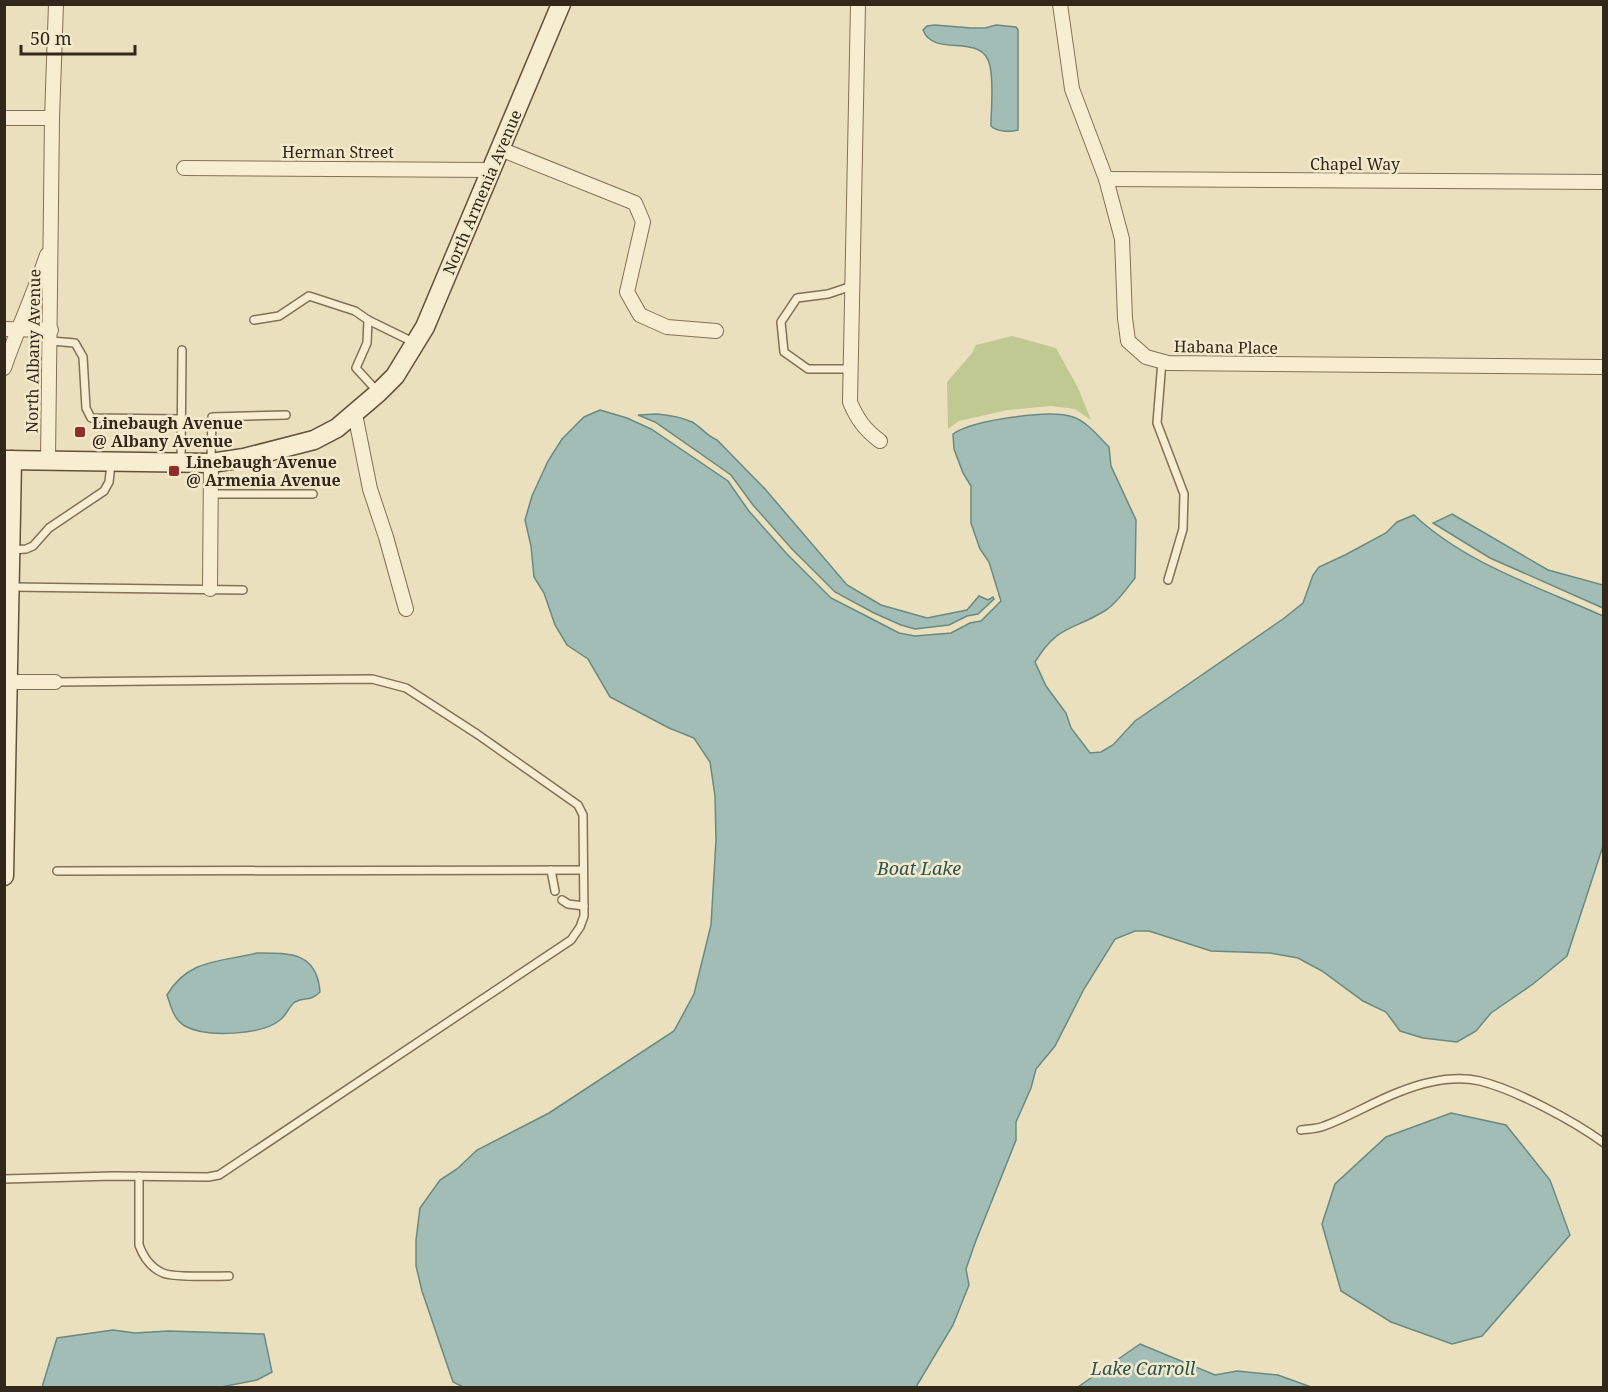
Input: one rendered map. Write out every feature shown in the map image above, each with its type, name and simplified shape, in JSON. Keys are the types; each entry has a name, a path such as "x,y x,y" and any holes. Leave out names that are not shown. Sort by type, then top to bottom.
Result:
{"main road":[{"name":"North Armenia Avenue","path":"8,460 211,463 244,458 314,440 337,428 355,414 395,376 425,327 561,4"},
{"path":"4,876 10,550 8,460"}],"street":[{"name":"North Albany Avenue","path":"48,460 52,118 56,4"},
{"path":"858,4 850,402 858,421 880,441"},
{"name":"Habana Place","path":"1060,4 1072,88 1106,179 1122,239 1128,341 1146,357 1168,363 1604,367"},
{"path":"4,118 52,118"},
{"path":"500,149 635,203 643,222 627,292 640,315 667,327 716,331"},
{"name":"Herman Street","path":"184,168 491,170"},
{"name":"Chapel Way","path":"1106,179 1604,182"},
{"name":"North Albany Avenue","path":"4,368 11,329 35,292 52,242"},
{"path":"11,329 51,335"},
{"path":"355,414 370,489 406,609"},
{"path":"210,589 211,463"},
{"path":"6,682 55,682"}],"lane":[{"path":"851,369 808,369 784,352 780,322 797,298 828,294 852,286"},
{"path":"254,320 279,316 309,296 355,311 415,344"},
{"path":"368,320 367,343 356,368 378,393"},
{"path":"51,335 75,343 80,349 83,357 86,408 91,418 181,419"},
{"path":"181,463 182,350"},
{"path":"1161,361 1157,423 1184,494 1183,528 1168,580"},
{"path":"211,463 212,417 286,415"},
{"path":"10,550 33,546 49,528 104,492 110,482 111,461"},
{"path":"210,494 313,494"},
{"path":"9,587 243,590"},
{"path":"4,1179 219,1175 571,940 584,916 582,815 578,805 477,734 406,688 372,679 55,682"},
{"path":"550,870 555,891"},
{"path":"57,871 583,870"},
{"path":"562,900 568,904 584,906"},
{"path":"1301,1130 1323,1127 1402,1090 1433,1081 1456,1080 1479,1081 1516,1094 1604,1143"},
{"path":"139,1176 139,1245 142,1253 155,1269 165,1275 229,1276"}],"green space":[{"path":"1012,336 1056,348 1078,388 1091,420 1075,409 1051,406 1008,410 959,421 948,429 947,382 976,345"}],"water":[{"path":"996,25 1016,27 1018,30 1018,130 1004,131 991,126 992,81 986,56 969,47 937,43 923,30 927,26 971,28"},
{"name":"Boat Lake","path":"600,410 627,418 651,429 728,481 748,510 787,554 831,598 899,633 915,636 951,633 970,623 981,621 1001,601 989,562 980,549 971,523 971,486 963,473 954,449 953,434 977,424 1030,415 1062,415 1083,422 1109,447 1111,466 1136,520 1135,578 1110,607 1059,634 1035,662 1046,686 1066,713 1071,728 1090,753 1101,752 1113,745 1135,721 1303,603 1313,575 1319,567 1386,533 1397,522 1414,515 1434,532 1480,561 1603,616 1603,846 1567,956 1533,984 1491,1013 1476,1031 1457,1042 1423,1038 1400,1031 1386,1012 1363,1001 1322,971 1298,958 1270,953 1211,951 1149,931 1135,931 1115,939 1084,989 1055,1046 1036,1069 1031,1088 1016,1122 1016,1140 966,1269 969,1285 953,1325 916,1387 463,1387 453,1382 422,1291 416,1266 420,1208 440,1180 457,1169 477,1150 549,1113 674,1031 694,994 711,925 716,840 715,796 710,762 694,738 669,728 610,697 588,659 567,645 555,625 544,593 534,577 531,546 525,520 532,496 548,461 562,439 584,417"},
{"path":"638,415 675,416 692,422 717,440 765,489 847,585 881,605 927,618 967,610 979,596 988,600 993,597 994,599 978,614 967,616 949,625 915,629 874,613 835,592 791,548 753,505 731,475 655,422"},
{"path":"1452,514 1548,570 1603,585 1603,608 1490,558 1433,523"},
{"path":"257,953 280,953 307,962 314,969 320,992 313,997 295,1002 282,1018 272,1025 248,1032 220,1033 194,1030 178,1020 167,995 175,983 195,968"},
{"path":"1451,1113 1506,1125 1550,1180 1570,1235 1482,1336 1452,1344 1391,1322 1341,1291 1322,1224 1335,1184 1386,1137"},
{"path":"113,1330 135,1333 168,1331 264,1334 272,1372 257,1380 221,1387 42,1387 57,1338"},
{"name":"Lake Carroll","path":"1140,1344 1215,1375 1237,1371 1278,1375 1311,1387 1078,1387"}],"place":[{"name":"Linebaugh Avenue @ Albany Avenue","path":"80,432"},
{"name":"Linebaugh Avenue @ Armenia Avenue","path":"174,471"}]}
